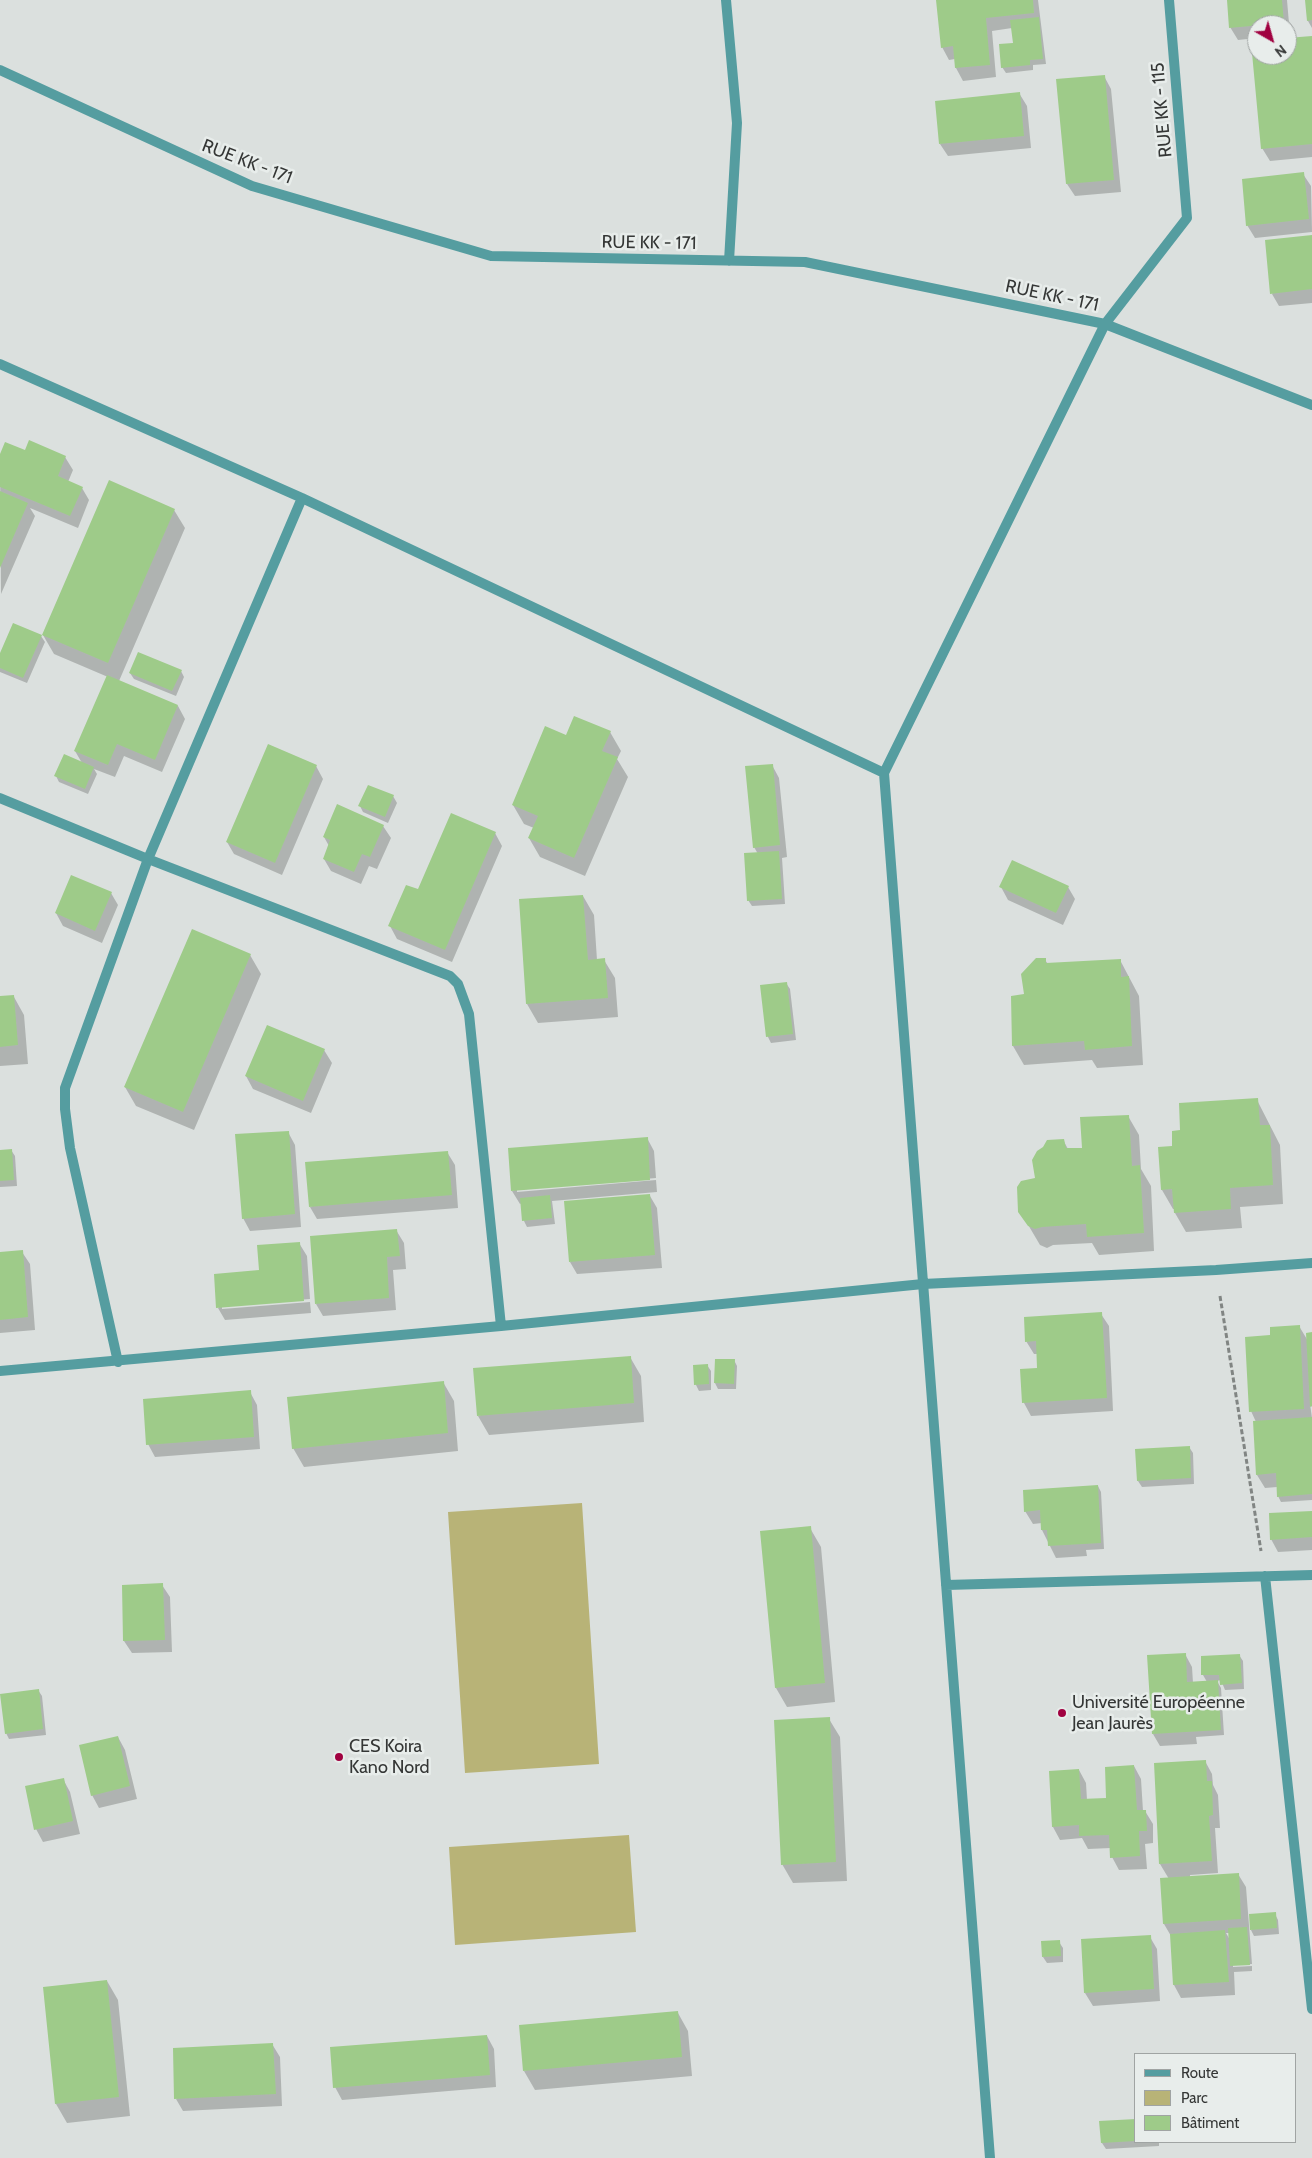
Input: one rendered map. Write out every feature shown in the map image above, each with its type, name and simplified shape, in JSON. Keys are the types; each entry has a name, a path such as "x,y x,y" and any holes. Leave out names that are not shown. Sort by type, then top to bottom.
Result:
{"street":[{"path":"726,0 737,122 730,261"},
{"name":"RUE KK - 115","path":"1105,324 1187,218 1169,0"},
{"name":"RUE KK - 171","path":"0,70 252,186 492,256 805,262 1105,324 1312,405"},
{"path":"990,2158 884,774 1105,324"},
{"path":"0,364 302,498 884,774"},
{"path":"118,1362 70,1148 64,1088 148,859 302,498"},
{"path":"0,798 148,859 450,976 458,984 469,1014 501,1326"},
{"path":"0,1371 118,1362 501,1326 923,1284 1216,1270 1312,1263"},
{"path":"946,1585 1312,1575"},
{"path":"1264,1576 1312,2009"}],"path":[{"path":"1216,1270 1264,1576"}],"green space":[{"path":"582,1503 599,1764 465,1773 448,1512"},
{"path":"629,1835 636,1932 455,1945 449,1847"}],"building":[{"path":"936,0 1033,0 1034,13 986,18 990,65 955,68 953,46 941,48"},
{"path":"1227,0 1282,0 1283,15 1247,15 1247,26 1229,28"},
{"path":"1305,0 1312,0 1312,20 1307,21"},
{"path":"1039,17 1043,59 1030,60 1030,65 1001,68 999,44 1013,43 1010,20"},
{"path":"1312,36 1312,144 1261,149 1253,65 1297,65 1297,37"},
{"path":"1105,75 1114,180 1066,184 1056,79"},
{"path":"1020,92 1024,136 939,144 935,101"},
{"path":"1304,172 1309,219 1246,226 1242,179"},
{"path":"1312,235 1312,289 1270,294 1265,240"},
{"path":"29,440 66,456 58,476 83,487 70,516 0,487 0,454 5,442 25,450"},
{"path":"109,480 175,509 108,663 42,635"},
{"path":"0,491 28,503 0,568"},
{"path":"13,623 42,635 23,678 0,668 0,653"},
{"path":"138,652 182,670 172,691 129,673"},
{"path":"107,675 178,705 155,760 117,744 108,765 74,751"},
{"path":"574,716 611,731 602,751 618,757 574,858 528,838 538,816 512,805 545,726 566,735"},
{"path":"268,744 317,765 275,863 226,842"},
{"path":"64,754 94,767 85,789 54,776"},
{"path":"773,764 780,845 753,848 745,766"},
{"path":"368,785 394,795 385,817 358,806"},
{"path":"337,804 384,825 370,857 362,854 354,872 323,859 330,840 323,837"},
{"path":"451,813 496,832 445,950 388,926 406,885 418,889"},
{"path":"779,851 782,899 747,901 744,853"},
{"path":"1012,860 1069,886 1056,913 999,887"},
{"path":"71,875 112,892 95,931 55,913"},
{"path":"583,895 588,960 605,958 608,998 526,1004 519,899"},
{"path":"192,929 251,954 183,1112 124,1087"},
{"path":"1036,958 1046,958 1046,963 1121,959 1121,977 1129,976 1132,1046 1085,1050 1084,1041 1012,1046 1011,996 1024,994 1021,974"},
{"path":"787,982 793,1034 766,1037 760,985"},
{"path":"14,995 18,1045 0,1047 0,996"},
{"path":"267,1025 325,1049 303,1101 245,1076"},
{"path":"1258,1098 1260,1125 1270,1125 1273,1185 1230,1188 1231,1209 1174,1213 1172,1189 1161,1190 1158,1147 1172,1146 1172,1131 1180,1130 1179,1103"},
{"path":"1129,1115 1132,1166 1140,1165 1144,1233 1087,1237 1086,1224 1035,1229 1028,1226 1018,1212 1017,1187 1021,1181 1035,1178 1032,1160 1047,1140 1064,1139 1066,1148 1082,1148 1080,1117"},
{"path":"289,1131 295,1214 242,1219 235,1134"},
{"path":"648,1137 650,1180 511,1191 508,1148"},
{"path":"12,1149 14,1180 0,1181 0,1150"},
{"path":"448,1151 452,1195 309,1207 305,1162"},
{"path":"650,1194 655,1255 569,1262 564,1201"},
{"path":"550,1195 552,1218 522,1221 520,1198"},
{"path":"397,1229 400,1256 387,1257 389,1298 315,1304 310,1236"},
{"path":"300,1242 304,1301 216,1308 214,1274 259,1270 257,1245"},
{"path":"23,1250 28,1317 0,1320 0,1252"},
{"path":"1102,1312 1107,1398 1022,1403 1020,1369 1037,1368 1036,1341 1025,1342 1024,1317"},
{"path":"1300,1325 1304,1409 1249,1412 1245,1337 1270,1335 1270,1327"},
{"path":"1312,1332 1312,1406 1310,1407 1306,1333"},
{"path":"631,1356 634,1403 477,1416 473,1368"},
{"path":"715,1359 735,1359 734,1384 714,1383"},
{"path":"708,1364 709,1384 694,1385 693,1365"},
{"path":"444,1381 448,1433 292,1449 287,1397"},
{"path":"251,1390 254,1437 146,1445 143,1399"},
{"path":"1312,1417 1312,1494 1277,1497 1276,1473 1256,1475 1253,1421"},
{"path":"1190,1446 1191,1478 1137,1481 1135,1449"},
{"path":"1098,1485 1101,1543 1048,1546 1047,1530 1041,1530 1040,1510 1024,1512 1023,1490"},
{"path":"1312,1511 1312,1537 1270,1540 1269,1513"},
{"path":"811,1526 825,1683 775,1688 760,1531"},
{"path":"163,1583 165,1640 123,1641 122,1585"},
{"path":"1186,1653 1187,1682 1218,1680 1221,1730 1152,1734 1147,1655"},
{"path":"1240,1654 1242,1683 1220,1685 1219,1675 1201,1675 1201,1656"},
{"path":"39,1689 43,1729 5,1734 0,1694"},
{"path":"830,1717 836,1862 781,1865 774,1720"},
{"path":"118,1736 130,1786 91,1796 79,1745"},
{"path":"1206,1760 1207,1781 1212,1781 1213,1815 1209,1816 1212,1861 1159,1864 1154,1763"},
{"path":"1134,1765 1137,1810 1146,1810 1147,1831 1139,1831 1140,1856 1110,1858 1109,1835 1079,1836 1079,1825 1052,1827 1049,1771 1079,1769 1081,1799 1106,1798 1105,1767"},
{"path":"64,1778 73,1821 34,1830 25,1786"},
{"path":"1239,1873 1241,1919 1163,1924 1160,1878"},
{"path":"1276,1912 1277,1928 1250,1930 1249,1914"},
{"path":"1247,1927 1250,1965 1230,1966 1228,1928"},
{"path":"1225,1930 1229,1982 1173,1985 1170,1934"},
{"path":"1151,1935 1154,1989 1084,1993 1081,1939"},
{"path":"1060,1940 1061,1956 1042,1957 1041,1941"},
{"path":"107,1980 119,2097 55,2104 43,1987"},
{"path":"678,2011 682,2057 523,2071 519,2025"},
{"path":"487,2035 490,2075 333,2088 330,2047"},
{"path":"273,2043 276,2094 174,2099 173,2048"},
{"path":"1134,2119 1134,2141 1101,2143 1099,2121"}],"place":[{"name":"Université Européenne Jean Jaurès","path":"1062,1713"},
{"name":"CES Koira Kano Nord","path":"339,1757"}]}
